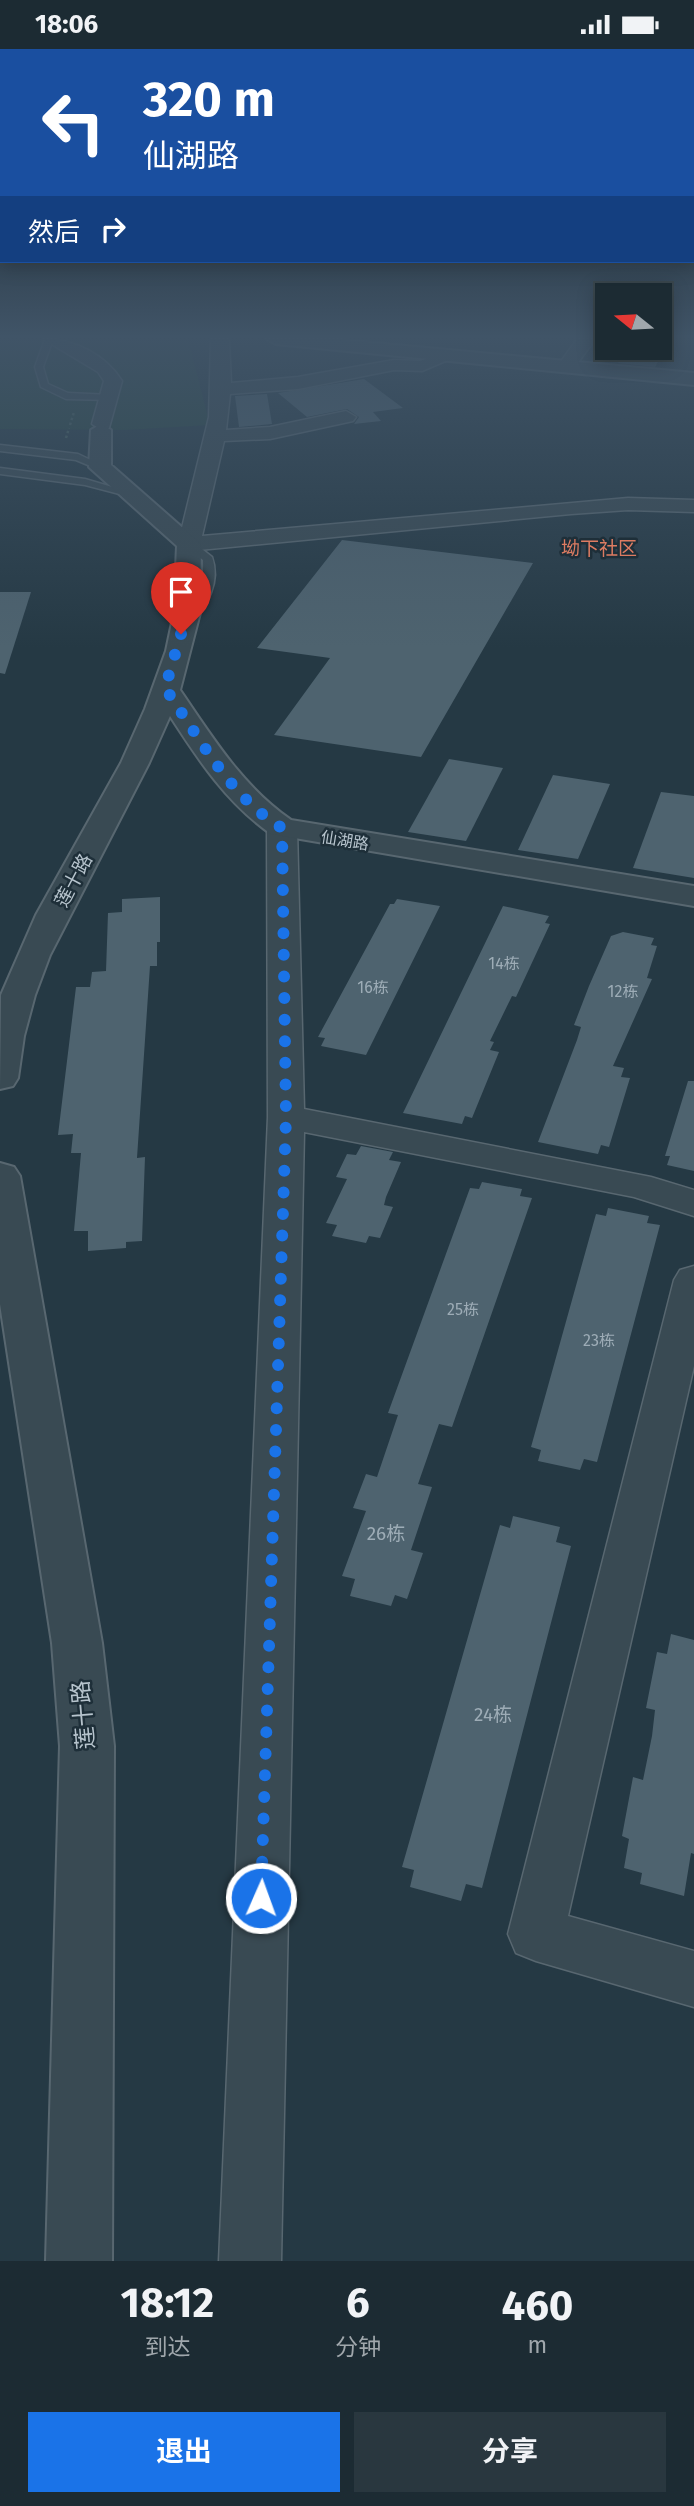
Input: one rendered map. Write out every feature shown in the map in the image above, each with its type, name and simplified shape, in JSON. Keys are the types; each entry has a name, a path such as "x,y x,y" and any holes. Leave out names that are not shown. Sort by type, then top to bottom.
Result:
{"street":[{"path":"101,442 100,467 189,544 571,508 628,504 694,506"},
{"path":"165,688 186,615 189,544 214,442"},
{"name":"仙湖路","path":"165,688 238,795 256,812 282,828 694,896"},
{"name":"莲十路","path":"0,1078 9,1023 26,974 136,761 165,688"},
{"path":"250,2261 286,1117 282,828"},
{"path":"286,1117 638,1186 694,1203"},
{"name":"莲十路","path":"0,1176 64,1561 87,1746 79,2261"},
{"path":"694,1280 536,1934 694,1979"}],"lane":[{"path":"0,448 78,457 100,467"},
{"path":"0,471 85,482 131,494"}],"building":[{"path":"342,540 533,563 421,757 274,735 330,658 257,648"},
{"path":"0,592 31,592 5,674 0,673"},
{"path":"449,759 503,768 466,841 408,832"},
{"path":"553,775 610,784 578,859 518,850"},
{"path":"661,792 694,796 694,878 633,868"},
{"path":"160,897 160,942 157,942 157,966 150,966 137,1158 145,1157 142,1241 126,1242 126,1248 88,1251 88,1231 74,1231 81,1153 71,1153 73,1134 58,1135 76,987 90,987 92,972 106,971 108,913 122,912 122,899"},
{"path":"397,899 440,906 366,1055 321,1046 325,1038 318,1037 390,904 394,904"},
{"path":"503,906 549,916 545,923 550,924 516,997 512,996 490,1041 494,1042 490,1050 499,1052 472,1118 465,1116 462,1124 403,1113"},
{"path":"623,932 654,938 651,945 657,946 647,978 652,979 613,1066 624,1068 621,1077 630,1078 609,1147 601,1145 598,1154 538,1142 577,1040 581,1027 574,1025 589,986 611,936"},
{"path":"688,1081 694,1081 694,1171 667,1165 670,1156 665,1156"},
{"path":"361,1146 393,1152 389,1160 401,1162 386,1197 384,1205 393,1207 380,1238 369,1236 366,1243 332,1236 337,1225 326,1223 347,1179 336,1177 347,1154 356,1155"},
{"path":"482,1182 522,1189 520,1196 532,1198 452,1427 439,1424 418,1484 432,1487 411,1550 423,1553 407,1599 395,1595 391,1606 350,1596 355,1579 342,1576 366,1511 353,1508 366,1474 377,1477 398,1415 388,1413 470,1188 479,1189"},
{"path":"608,1208 649,1216 647,1223 660,1225 597,1462 584,1459 580,1470 538,1461 541,1450 531,1447 596,1214 606,1216"},
{"path":"513,1516 560,1527 556,1542 571,1546 482,1888 466,1884 461,1901 410,1887 414,1870 402,1867 500,1525 510,1528"},
{"path":"671,1634 694,1640 694,1854 691,1853 684,1896 640,1884 642,1873 624,1868 629,1839 622,1836 633,1777 643,1780 652,1736 655,1710 646,1708 657,1652 667,1654"}],"district":[{"name":"坳下社区","path":"599,548"}],"route":[{"path":"181,634 165,688 238,795 256,812 282,828 286,1117 261,1898"}]}
